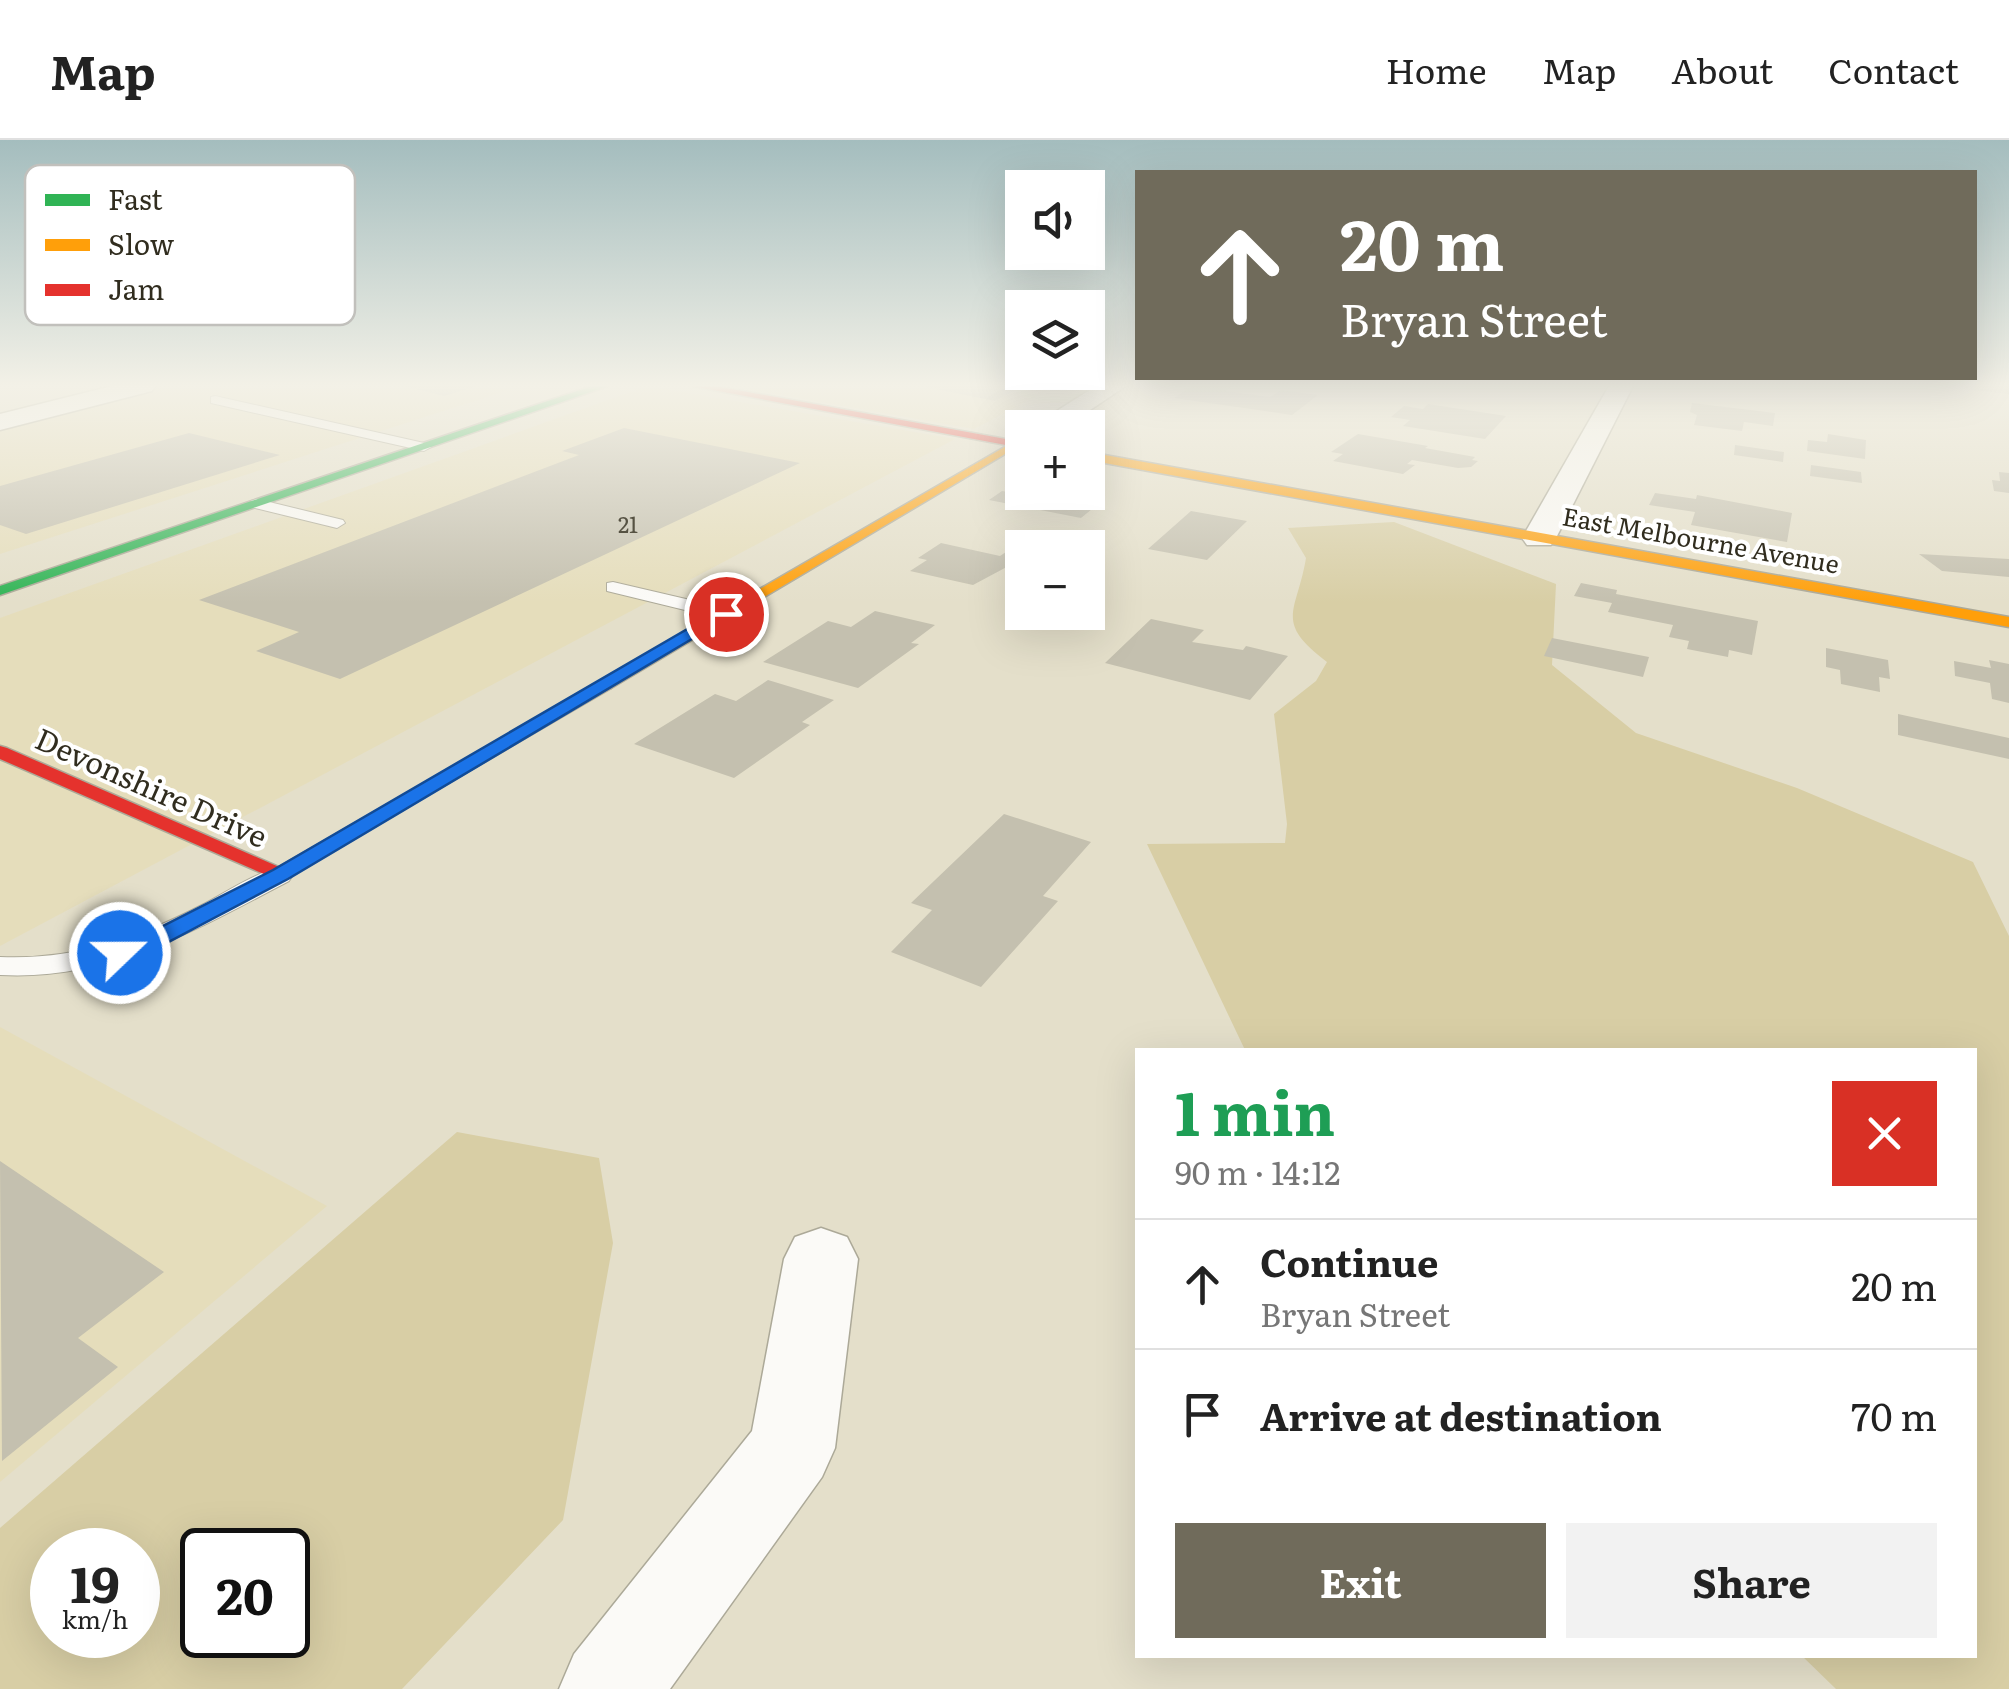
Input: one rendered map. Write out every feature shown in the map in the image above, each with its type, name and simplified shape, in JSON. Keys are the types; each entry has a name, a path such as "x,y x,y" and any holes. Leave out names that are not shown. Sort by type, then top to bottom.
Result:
{"street":[{"path":"0,591 391,458"},
{"path":"280,875 994,458"},
{"path":"1539,538 1581,458"},
{"name":"East Melbourne Avenue","path":"1105,459 2009,622"},
{"name":"Devonshire Drive","path":"0,752 280,875"},
{"path":"609,1689 792,1448 821,1259"}],"lane":[{"path":"257,504 336,524"},
{"path":"613,586 726,614"},
{"path":"0,966 20,969 90,964 149,943 280,875"}],"shaded area":[{"path":"0,458 297,458 0,554"},
{"path":"445,458 919,458 0,946 0,618"},
{"path":"1394,522 1556,584 1552,665 1636,733 1797,788 1973,862 2009,936 2009,1689 1836,1689 1804,1658 1977,1658 1977,1048 1244,1048 1147,844 1285,843 1287,824 1274,714 1316,681 1327,662 1310,648 1294,626 1294,604 1306,558 1288,528"},
{"path":"0,1027 327,1206 0,1482"},
{"path":"457,1132 599,1158 613,1243 563,1520 402,1689 0,1689 0,1528"}],"building":[{"path":"99,458 269,458 26,534 0,525 0,486"},
{"path":"570,458 776,458 800,463 340,679 256,651 299,632 199,600"},
{"path":"1474,458 1478,461 1471,467 1458,468 1412,460 1407,464 1415,465 1403,474 1333,461"},
{"path":"1811,465 1861,472 1862,483 1810,476"},
{"path":"1999,472 2009,473 2009,493 1994,491 1992,480 2000,481"},
{"path":"1002,491 1005,503 989,500"},
{"path":"1655,493 1696,499 1697,495 1792,513 1787,542 1691,525 1695,512 1649,505"},
{"path":"1040,510 1091,510 1081,518"},
{"path":"1191,511 1247,521 1207,560 1148,549"},
{"path":"941,543 1000,556 1005,553 1005,568 973,585 910,571 927,560 918,558"},
{"path":"1919,554 2009,559 2009,577 1942,571"},
{"path":"1581,583 1617,590 1616,594 1758,621 1752,655 1729,650 1728,657 1687,649 1689,641 1669,637 1673,625 1608,612 1612,603 1574,596"},
{"path":"875,611 935,625 911,643 919,644 858,688 763,662 828,621 851,627"},
{"path":"1151,619 1204,630 1192,642 1243,650 1246,646 1288,656 1250,700 1105,663"},
{"path":"1552,638 1649,657 1643,677 1544,656"},
{"path":"1826,648 1888,660 1890,679 1879,677 1880,692 1841,684 1840,670 1826,667"},
{"path":"1989,660 2009,664 2009,703 1992,699 1990,683 1955,676 1954,661 1991,668"},
{"path":"768,680 834,700 802,722 810,725 734,778 634,744 715,694 736,701"},
{"path":"1898,714 2009,738 2009,759 1898,735"},
{"path":"1004,814 1091,842 1043,896 1058,901 981,987 891,952 932,910 911,903"},
{"path":"0,1161 164,1272 78,1338 118,1367 2,1461"}],"traffic: fast":[{"path":"0,591 390,458"}],"traffic: slow":[{"path":"605,684 991,458"},
{"path":"1105,459 2009,622"}],"traffic: jam":[{"path":"0,752 280,875 605,684"}],"route":[{"path":"120,953 149,943 280,875 726,614"}]}
